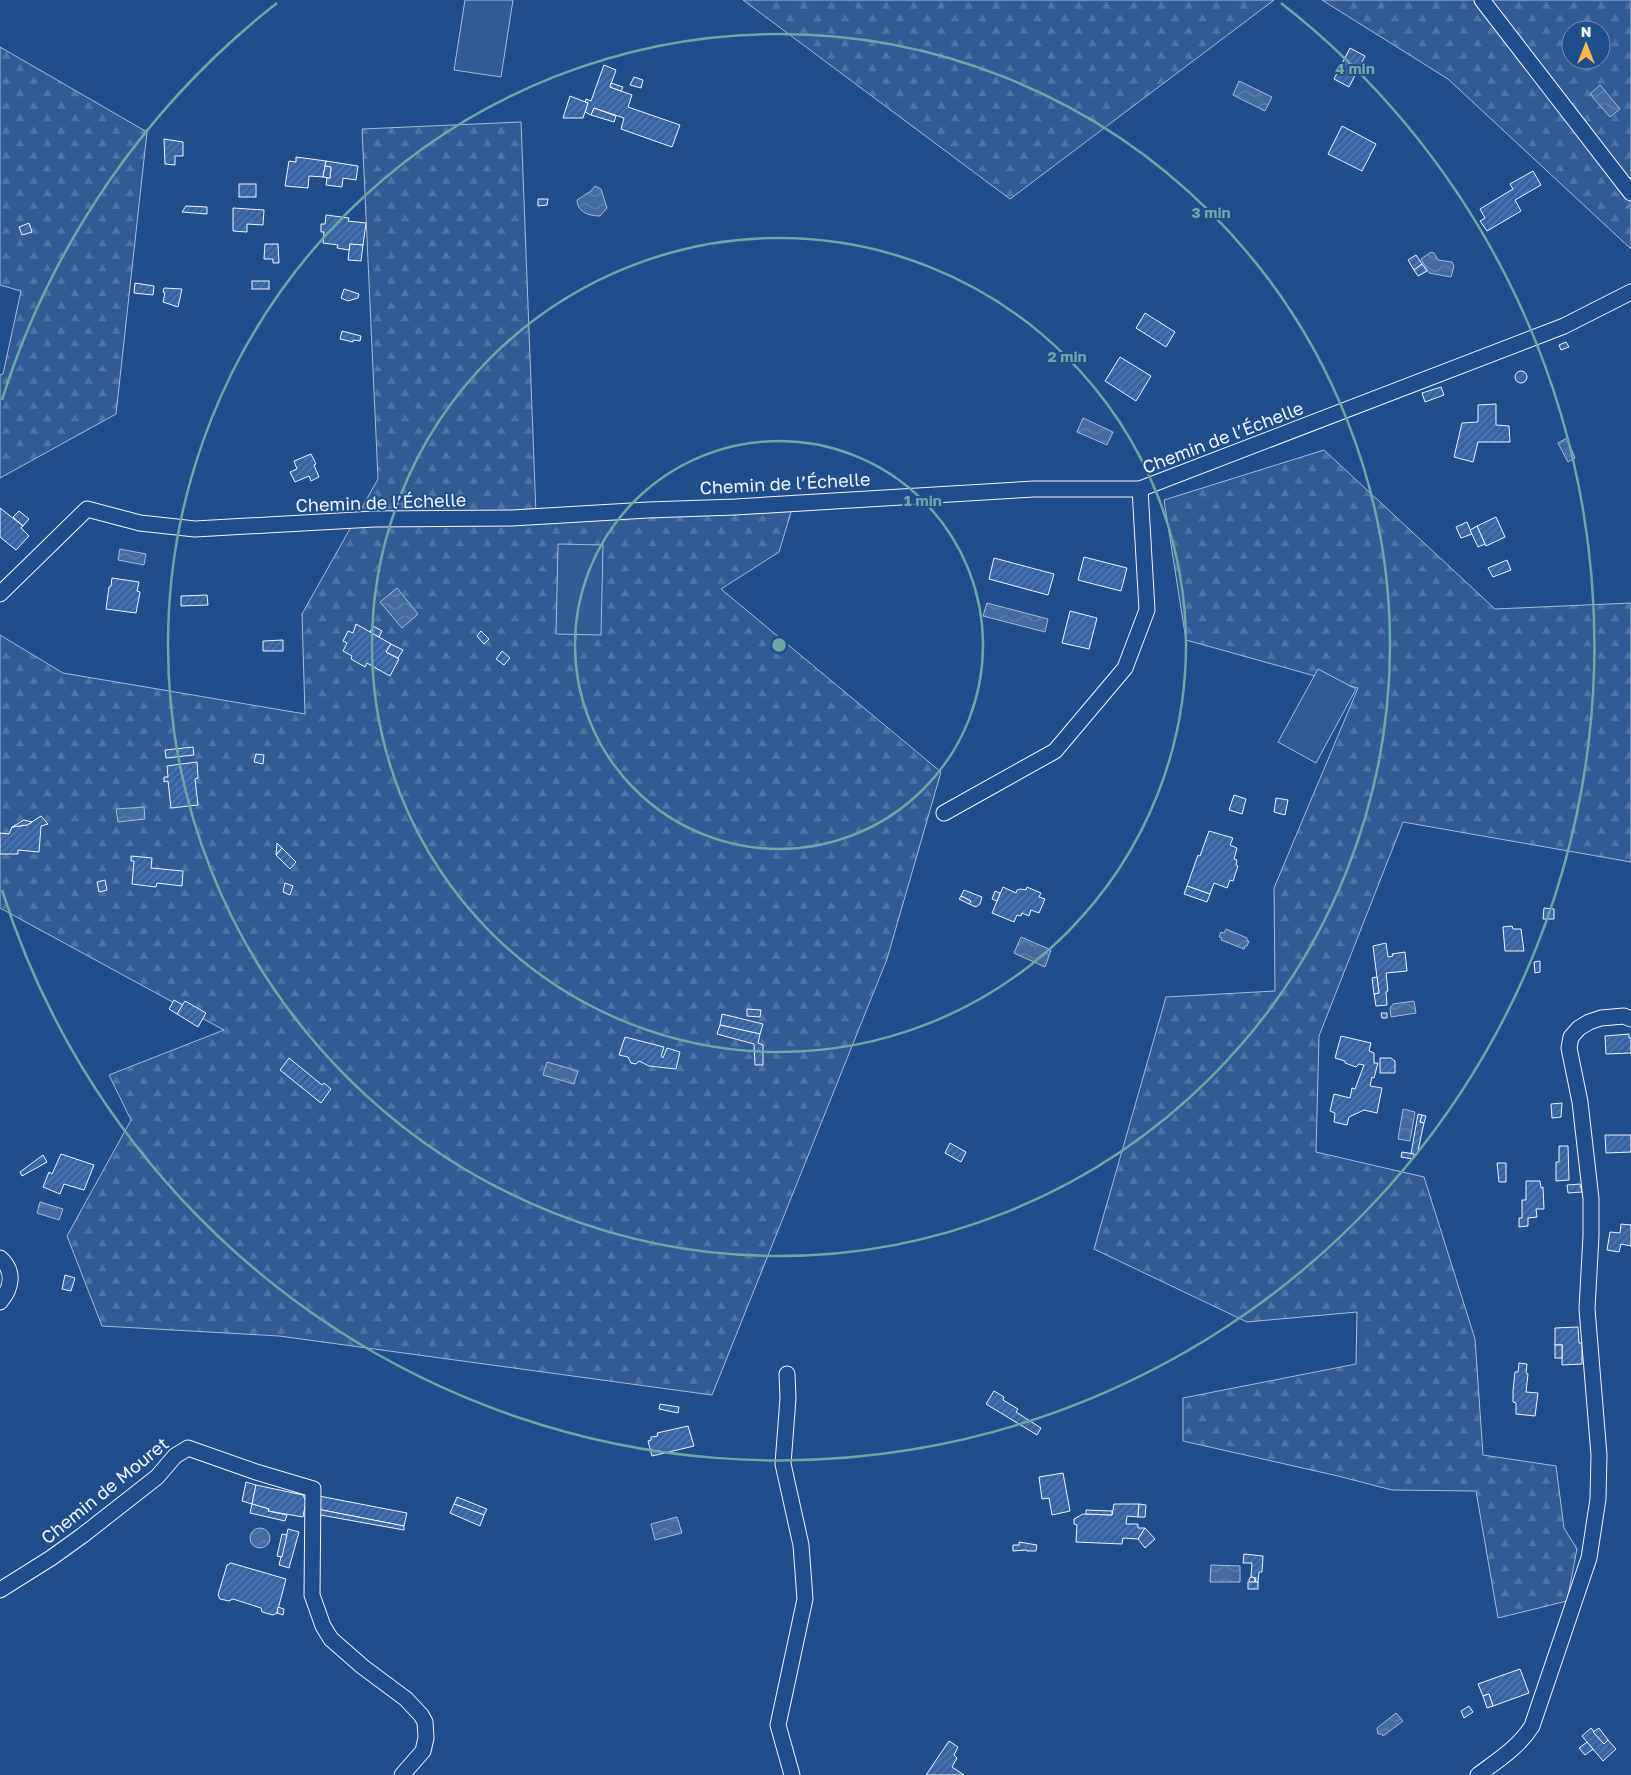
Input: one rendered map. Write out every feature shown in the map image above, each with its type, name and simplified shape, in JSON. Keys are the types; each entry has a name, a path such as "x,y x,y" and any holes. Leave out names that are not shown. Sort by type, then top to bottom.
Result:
{"street":[{"path":"1482,0 1631,193"},
{"name":"Chemin de l’Échelle","path":"0,594 87,509 140,522 195,529 374,519 512,518 1034,489 1140,489 1564,326 1631,292"},
{"path":"944,813 1055,751 1125,668 1147,610 1140,489"},
{"path":"1478,1775 1516,1746 1532,1726 1589,1558 1598,1499 1599,1455 1587,1309 1591,1198 1580,1102 1569,1048 1571,1037 1579,1028 1589,1022 1601,1018 1624,1016 1631,1019"},
{"path":"0,1258 7,1264 11,1275 5,1296 0,1302"},
{"path":"787,1374 788,1398 783,1464 801,1545 805,1599 778,1725 792,1775"},
{"name":"Chemin de Mouret","path":"0,1590 52,1558 83,1535 157,1477 175,1456 188,1448 256,1472 314,1488 312,1595 323,1626 331,1639 363,1667 406,1699 425,1722 426,1738 422,1750 402,1775"}],"green space":[{"path":"743,0 1274,0 1010,199"},
{"path":"1322,0 1631,0 1631,249 1448,79"},
{"path":"0,47 147,132 116,414 0,478 0,375 3,374 21,291 0,285"},
{"path":"521,122 536,514 795,499 779,552 721,589 941,772 887,959 712,1395 279,1336 102,1326 67,1236 131,1120 109,1075 224,1030 0,908 0,635 63,673 305,714 302,614 378,479 362,129"},
{"path":"1324,450 1495,609 1631,603 1631,862 1403,822 1319,1036 1316,1152 1424,1177 1475,1339 1483,1455 1556,1466 1564,1528 1577,1549 1567,1601 1498,1618 1476,1491 1392,1490 1183,1441 1183,1398 1356,1364 1357,1312 1247,1322 1094,1249 1166,997 1275,991 1274,888 1358,688 1186,640 1164,500"}],"shaded area":[{"path":"465,0 513,0 501,77 454,70"},
{"path":"558,544 603,545 601,635 556,634"},
{"path":"1318,669 1356,689 1316,763 1278,742"}],"water":[{"path":"1239,81 1272,97 1265,111 1233,95"},
{"path":"1600,85 1620,109 1610,117 1590,94"},
{"path":"595,186 601,189 607,208 600,216 581,210 577,200"},
{"path":"1431,252 1434,253 1438,260 1452,262 1454,266 1451,277 1429,273 1421,259"},
{"path":"1083,418 1113,432 1107,445 1077,432"},
{"path":"1567,438 1575,458 1568,462 1558,443"},
{"path":"120,549 146,554 144,565 118,560"},
{"path":"397,588 418,614 402,628 380,602"},
{"path":"987,603 1048,619 1045,632 983,616"},
{"path":"144,807 145,819 118,822 116,809"},
{"path":"1226,929 1247,938 1247,941 1249,941 1247,946 1244,949 1221,940 1222,938 1219,937 1221,932 1224,933"},
{"path":"1021,937 1051,950 1045,967 1014,953"},
{"path":"1414,1001 1416,1013 1391,1017 1390,1008 1393,1004"},
{"path":"547,1062 578,1071 574,1084 543,1075"},
{"path":"1403,1109 1415,1112 1410,1141 1398,1139"},
{"path":"40,1202 63,1209 59,1220 37,1213"},
{"path":"677,1517 682,1533 655,1540 651,1524"},
{"path":"260,1528 267,1531 270,1538 267,1545 260,1548 253,1545 250,1538 253,1531"},
{"path":"1211,1565 1240,1566 1240,1582 1210,1582"},
{"path":"1396,1713 1403,1721 1383,1736 1378,1734 1377,1728"}],"building":[{"path":"1350,48 1365,56 1349,87 1334,79"},
{"path":"604,65 616,70 610,87 632,95 628,107 680,125 672,147 621,129 624,118 594,108 591,115 585,112 588,103 585,102 586,99 591,101"},
{"path":"634,77 643,80 641,88 630,85"},
{"path":"611,83 623,87 621,91 610,87"},
{"path":"570,96 588,103 583,118 563,118"},
{"path":"594,108 616,116 614,122 591,115"},
{"path":"1342,126 1376,144 1362,171 1328,154"},
{"path":"164,139 183,142 183,156 175,156 175,165 165,164"},
{"path":"296,157 326,161 323,177 309,176 308,188 285,186 289,161 296,162"},
{"path":"326,161 358,166 356,180 343,178 342,187 326,185 327,178 330,178 331,167 325,166"},
{"path":"325,166 331,167 330,178 323,177"},
{"path":"1533,171 1541,185 1515,200 1521,211 1487,231 1480,221 1485,218 1480,209 1513,189 1510,184"},
{"path":"239,184 256,184 256,197 239,197"},
{"path":"538,199 548,199 547,205 538,206"},
{"path":"186,206 207,207 207,214 182,212"},
{"path":"233,208 264,210 263,225 247,224 247,232 233,231"},
{"path":"326,215 349,218 348,221 366,223 363,245 350,244 349,250 337,248 338,245 323,243 324,232 321,232 321,224 325,224"},
{"path":"29,223 32,232 22,235 19,227"},
{"path":"265,244 278,244 279,263 273,263 273,259 264,259"},
{"path":"350,244 363,245 361,261 348,260"},
{"path":"1416,255 1422,264 1414,270 1408,260"},
{"path":"1422,264 1427,271 1418,276 1414,270"},
{"path":"252,281 269,281 269,289 252,289"},
{"path":"135,283 154,286 153,295 134,293"},
{"path":"164,288 182,289 178,307 163,302"},
{"path":"344,289 359,294 358,298 348,301 341,298"},
{"path":"1145,313 1175,332 1166,347 1136,328"},
{"path":"342,331 361,336 360,341 353,340 353,342 340,339"},
{"path":"1566,342 1569,347 1561,350 1559,345"},
{"path":"1120,357 1151,376 1136,401 1105,381"},
{"path":"1519,371 1523,371 1527,377 1523,383 1519,383 1515,379 1515,375"},
{"path":"1441,387 1444,395 1425,402 1422,393"},
{"path":"1496,404 1496,425 1509,426 1510,442 1478,442 1473,462 1454,457 1462,423 1478,422 1478,405"},
{"path":"311,454 319,477 311,481 309,476 295,482 290,472 297,469 294,461"},
{"path":"420,501 421,506 403,508 402,503"},
{"path":"0,508 23,526 21,528 29,536 16,550 0,537"},
{"path":"19,511 29,519 23,526 13,517"},
{"path":"1496,517 1505,537 1486,546 1477,526"},
{"path":"1467,522 1472,534 1461,538 1456,527"},
{"path":"1477,526 1485,544 1478,547 1470,530"},
{"path":"1084,557 1127,568 1121,591 1078,580"},
{"path":"994,558 1054,574 1048,595 989,579"},
{"path":"1507,560 1511,570 1493,577 1488,568"},
{"path":"112,578 139,582 137,591 140,592 136,613 106,609"},
{"path":"207,595 208,605 181,606 181,596"},
{"path":"1070,611 1097,618 1089,649 1062,643"},
{"path":"356,624 391,644 386,652 399,659 390,676 367,663 365,667 351,659 352,656 343,651 347,643 343,641 348,631 353,633"},
{"path":"373,626 382,631 379,637 370,632"},
{"path":"481,631 489,639 484,644 477,636"},
{"path":"283,640 283,651 263,651 263,641"},
{"path":"391,644 403,650 398,658 386,652"},
{"path":"502,651 510,658 504,665 496,659"},
{"path":"193,747 194,755 166,758 165,750"},
{"path":"256,754 264,755 263,764 254,762"},
{"path":"197,762 198,778 195,779 198,805 171,808 168,781 164,782 164,777 168,777 167,766"},
{"path":"1234,795 1246,799 1242,814 1229,810"},
{"path":"1276,798 1288,800 1285,815 1274,812"},
{"path":"41,816 48,824 41,826 39,852 18,850 18,854 0,854 0,833 9,834 12,827 27,825"},
{"path":"24,820 32,822 27,825 12,827"},
{"path":"1209,831 1233,838 1230,845 1237,848 1234,859 1237,860 1236,865 1238,866 1233,881 1230,880 1227,888 1214,883 1210,894 1187,886"},
{"path":"277,843 282,848 276,855"},
{"path":"282,848 296,862 290,869 276,855"},
{"path":"131,856 152,858 151,868 183,871 182,886 157,883 156,887 132,884 134,861 131,861"},
{"path":"105,880 107,890 99,892 97,882"},
{"path":"285,883 293,886 290,895 283,892"},
{"path":"1187,886 1210,894 1207,902 1184,894"},
{"path":"1003,887 1016,893 1017,890 1026,890 1027,887 1041,893 1039,897 1045,899 1039,913 1031,910 1029,916 1022,913 1021,916 1017,915 1014,922 992,913"},
{"path":"964,890 982,897 980,904 976,907 969,904 971,901 961,896"},
{"path":"995,891 1000,893 997,901 992,899"},
{"path":"961,896 971,901 969,904 959,899"},
{"path":"1544,908 1554,909 1554,919 1543,919"},
{"path":"1512,926 1513,929 1521,929 1524,951 1505,951 1503,927"},
{"path":"1386,943 1388,957 1393,956 1392,954 1405,952 1407,971 1386,973 1387,1005 1376,1006 1374,994 1379,993 1373,946"},
{"path":"1540,961 1540,972 1535,973 1534,962"},
{"path":"1377,977 1379,993 1374,994 1372,978"},
{"path":"174,1000 183,1005 177,1014 169,1009"},
{"path":"185,1001 206,1013 198,1027 177,1014"},
{"path":"747,1009 761,1010 760,1017 747,1016"},
{"path":"1381,1013 1387,1013 1387,1018 1382,1018"},
{"path":"722,1014 763,1024 760,1034 720,1025"},
{"path":"720,1025 760,1034 758,1043 763,1045 763,1065 755,1065 754,1044 717,1034"},
{"path":"1629,1034 1629,1038 1631,1038 1631,1053 1606,1054 1605,1036"},
{"path":"1341,1036 1371,1043 1369,1051 1374,1053 1374,1063 1378,1063 1370,1086 1382,1088 1377,1113 1364,1110 1349,1117 1347,1125 1334,1122 1335,1113 1330,1111 1334,1094 1350,1098 1352,1088 1355,1089 1364,1065 1359,1064 1356,1067 1335,1058"},
{"path":"625,1037 664,1047 661,1056 663,1058 667,1048 680,1052 676,1069 649,1066 639,1061 636,1064 631,1063 628,1057 619,1055"},
{"path":"289,1058 322,1085 324,1083 331,1089 321,1103 280,1070"},
{"path":"1380,1058 1391,1058 1395,1061 1395,1073 1380,1073"},
{"path":"1562,1103 1561,1117 1552,1118 1551,1104"},
{"path":"1418,1114 1422,1115 1420,1122 1424,1123 1417,1155 1411,1154"},
{"path":"1422,1115 1426,1116 1424,1123 1420,1122"},
{"path":"1605,1135 1631,1135 1631,1152 1606,1153"},
{"path":"950,1143 966,1152 961,1162 945,1153"},
{"path":"1559,1146 1568,1146 1569,1180 1556,1181 1556,1162 1559,1162"},
{"path":"1402,1152 1414,1154 1413,1159 1401,1157"},
{"path":"61,1154 94,1165 84,1190 64,1184 60,1194 43,1187 49,1172 52,1174"},
{"path":"43,1155 47,1162 22,1176 20,1172"},
{"path":"1497,1163 1506,1163 1506,1182 1499,1182"},
{"path":"1526,1181 1540,1181 1541,1188 1543,1187 1544,1209 1536,1209 1537,1217 1528,1218 1528,1226 1519,1227 1519,1218 1522,1218 1522,1200 1526,1200"},
{"path":"1580,1184 1582,1192 1568,1193 1567,1185"},
{"path":"1621,1224 1631,1225 1631,1246 1621,1244 1619,1252 1607,1250 1610,1232 1620,1233"},
{"path":"65,1275 75,1278 71,1291 62,1289"},
{"path":"1578,1327 1579,1343 1582,1343 1582,1364 1562,1365 1562,1345 1555,1345 1555,1328"},
{"path":"1555,1345 1562,1345 1562,1358 1555,1358"},
{"path":"1519,1363 1527,1364 1526,1392 1538,1393 1535,1416 1516,1414 1513,1391 1515,1372 1518,1372"},
{"path":"994,1391 1004,1397 1003,1400 1018,1409 1016,1412 1041,1428 1037,1435 986,1404"},
{"path":"660,1404 679,1407 678,1413 659,1409"},
{"path":"688,1426 694,1446 652,1456 648,1441 651,1440 651,1437 658,1436 657,1433"},
{"path":"1063,1473 1070,1511 1052,1515 1049,1498 1042,1499 1039,1477"},
{"path":"246,1482 256,1485 252,1504 242,1501"},
{"path":"256,1485 303,1495 306,1501 303,1517 268,1511 269,1509 252,1504"},
{"path":"319,1496 407,1513 404,1526 317,1509"},
{"path":"457,1497 487,1509 484,1515 454,1504"},
{"path":"252,1504 269,1509 268,1511 287,1515 285,1521 250,1513"},
{"path":"454,1504 484,1515 480,1526 450,1513"},
{"path":"1114,1504 1139,1504 1138,1517 1127,1516 1126,1524 1138,1524 1138,1528 1145,1528 1138,1539 1123,1538 1122,1544 1076,1542 1077,1525 1074,1524 1074,1519 1083,1514 1112,1515"},
{"path":"1139,1504 1146,1505 1145,1517 1138,1517"},
{"path":"317,1509 404,1526 404,1530 315,1514"},
{"path":"1086,1510 1112,1511 1112,1515 1086,1514"},
{"path":"1145,1528 1155,1539 1145,1548 1138,1539"},
{"path":"288,1529 299,1532 289,1568 279,1565"},
{"path":"282,1534 287,1535 282,1557 277,1556"},
{"path":"1019,1542 1037,1545 1036,1551 1013,1551 1013,1545 1019,1545"},
{"path":"1244,1554 1263,1556 1262,1572 1259,1572 1258,1582 1255,1582 1256,1578 1251,1577 1252,1563 1243,1563"},
{"path":"231,1563 286,1579 277,1613 273,1615 262,1612 261,1608 233,1599 229,1601 220,1599 218,1595 227,1565"},
{"path":"1252,1577 1255,1580 1252,1583 1249,1580"},
{"path":"1248,1582 1258,1582 1258,1589 1248,1589"},
{"path":"278,1607 284,1609 283,1615 277,1613"},
{"path":"1520,1669 1529,1693 1493,1706 1489,1694 1483,1696 1478,1684"},
{"path":"1489,1694 1493,1706 1487,1708 1483,1696"},
{"path":"1469,1706 1473,1712 1464,1718 1461,1711"},
{"path":"1591,1728 1604,1744 1608,1740 1616,1749 1603,1761 1582,1736"},
{"path":"1599,1728 1608,1740 1604,1744 1593,1732"},
{"path":"949,1741 958,1747 954,1755 957,1758 952,1767 964,1775 926,1775"},
{"path":"1587,1742 1593,1749 1585,1755 1579,1748"}]}
